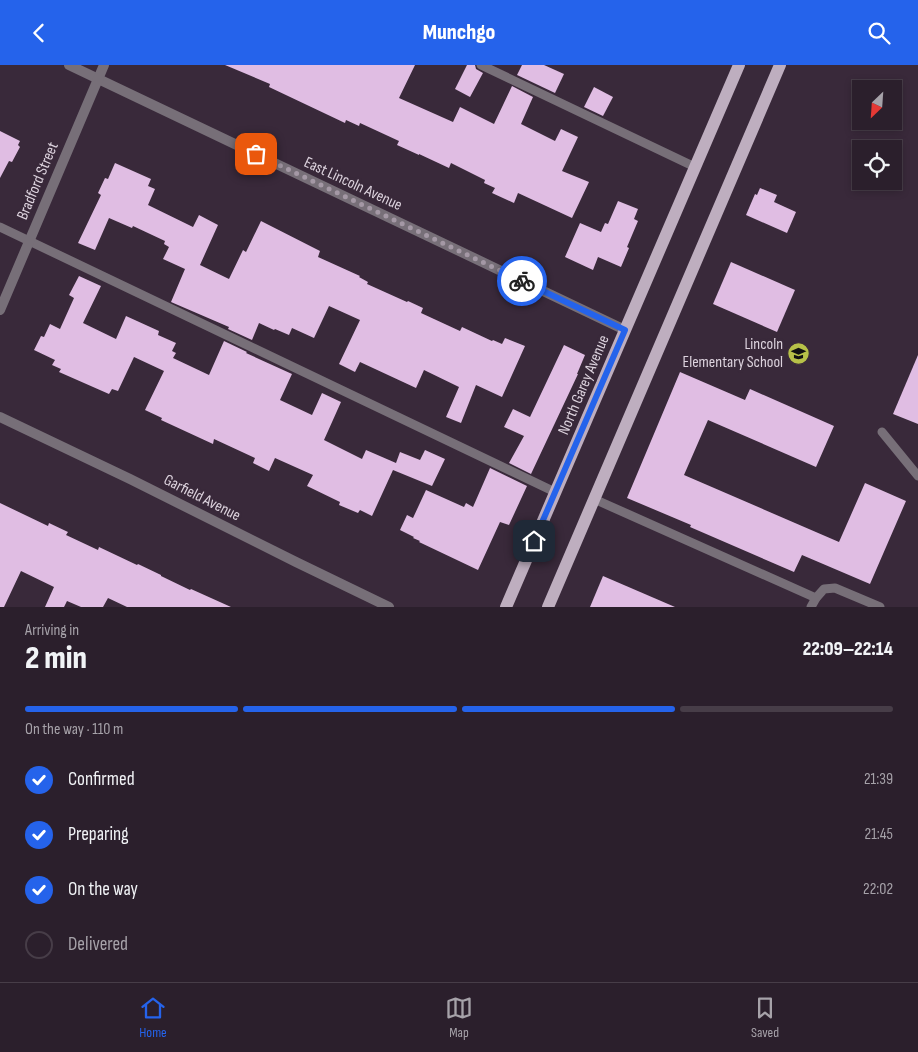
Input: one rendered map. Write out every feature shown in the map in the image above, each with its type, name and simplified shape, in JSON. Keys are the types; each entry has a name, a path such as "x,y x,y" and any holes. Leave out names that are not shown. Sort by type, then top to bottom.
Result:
{"main road":[{"name":"North Garey Avenue","path":"506,607 739,65"},
{"path":"548,607 780,65"}],"street":[{"name":"East Lincoln Avenue","path":"69,65 625,330"},
{"name":"Bradford Street","path":"0,310 104,65"},
{"name":"Garfield Avenue","path":"0,417 390,607"}],"lane":[{"path":"481,65 695,167"},
{"path":"0,227 555,492"},
{"path":"882,433 918,476"},
{"path":"594,499 816,598"},
{"path":"811,607 824,589 835,588 880,607"}],"building":[{"path":"225,65 415,65 399,98 453,122 460,107 494,124 512,86 533,97 521,124 555,141 561,129 578,137 562,171 589,182 572,218 518,193 514,203 492,193 495,188 484,183 485,180 451,163 449,168 397,145 399,141 360,123 359,126 346,120 345,123 269,87 270,84"},
{"path":"467,65 475,65 476,69 483,73 470,97 455,89"},
{"path":"522,65 544,65 564,74 555,93 517,75"},
{"path":"594,87 613,97 603,116 584,107"},
{"path":"0,131 20,141 18,145 20,147 12,162 9,161 0,178"},
{"path":"115,163 151,179 148,186 155,189 148,205 193,227 199,215 218,225 200,265 229,279 243,250 246,252 261,221 320,251 318,257 360,276 368,282 367,284 423,308 421,313 460,331 462,327 492,341 502,344 505,338 525,346 502,397 476,385 461,423 446,417 459,387 424,370 416,388 360,362 355,372 339,364 360,320 329,306 314,338 292,328 289,335 259,323 252,340 228,329 229,327 171,302 185,269 163,259 169,247 164,244 165,241 133,226 132,228 109,218 95,250 78,243 101,195 98,193 105,178 108,179"},
{"path":"760,188 777,195 774,202 796,212 787,233 746,215 755,194 757,195"},
{"path":"618,201 638,209 634,219 638,221 621,267 598,257 593,270 565,257 580,223 601,232 605,223 608,224"},
{"path":"731,262 795,290 777,332 713,304"},
{"path":"79,276 101,286 83,323 116,339 126,316 159,331 158,335 176,343 172,351 176,353 173,358 209,375 224,341 292,374 280,400 312,415 322,393 341,402 324,440 362,459 366,450 396,463 400,452 420,460 425,450 445,459 432,486 393,470 372,516 360,510 358,513 339,505 340,502 307,486 313,475 275,458 269,471 253,463 255,458 214,439 213,444 161,420 162,418 145,410 164,371 134,357 118,391 112,389 109,394 59,372 61,369 52,365 55,360 34,350 41,336 44,337 50,324 60,329 74,298 69,295"},
{"path":"564,345 585,355 531,474 509,463 524,436 504,427 513,409 530,417"},
{"path":"918,355 918,424 893,414"},
{"path":"680,372 745,400 750,389 834,426 816,467 708,420 684,475 839,542 865,483 906,501 870,584 802,555 794,572 627,498"},
{"path":"490,468 527,486 509,525 500,522 478,570 419,542 414,537 400,530 407,515 413,518 426,490 464,507 466,503 473,507"},
{"path":"0,503 48,526 49,523 68,532 66,535 98,550 99,547 231,607 127,607 108,598 103,607 81,607 67,601 64,607 45,607 54,587 21,571 4,607 0,607"},
{"path":"603,576 675,607 590,607"}],"way so far":[{"path":"256,154 522,281"}],"place":[{"name":"Lincoln Elementary School","path":"799,353"}],"route":[{"path":"522,281 625,330 534,541"}]}
